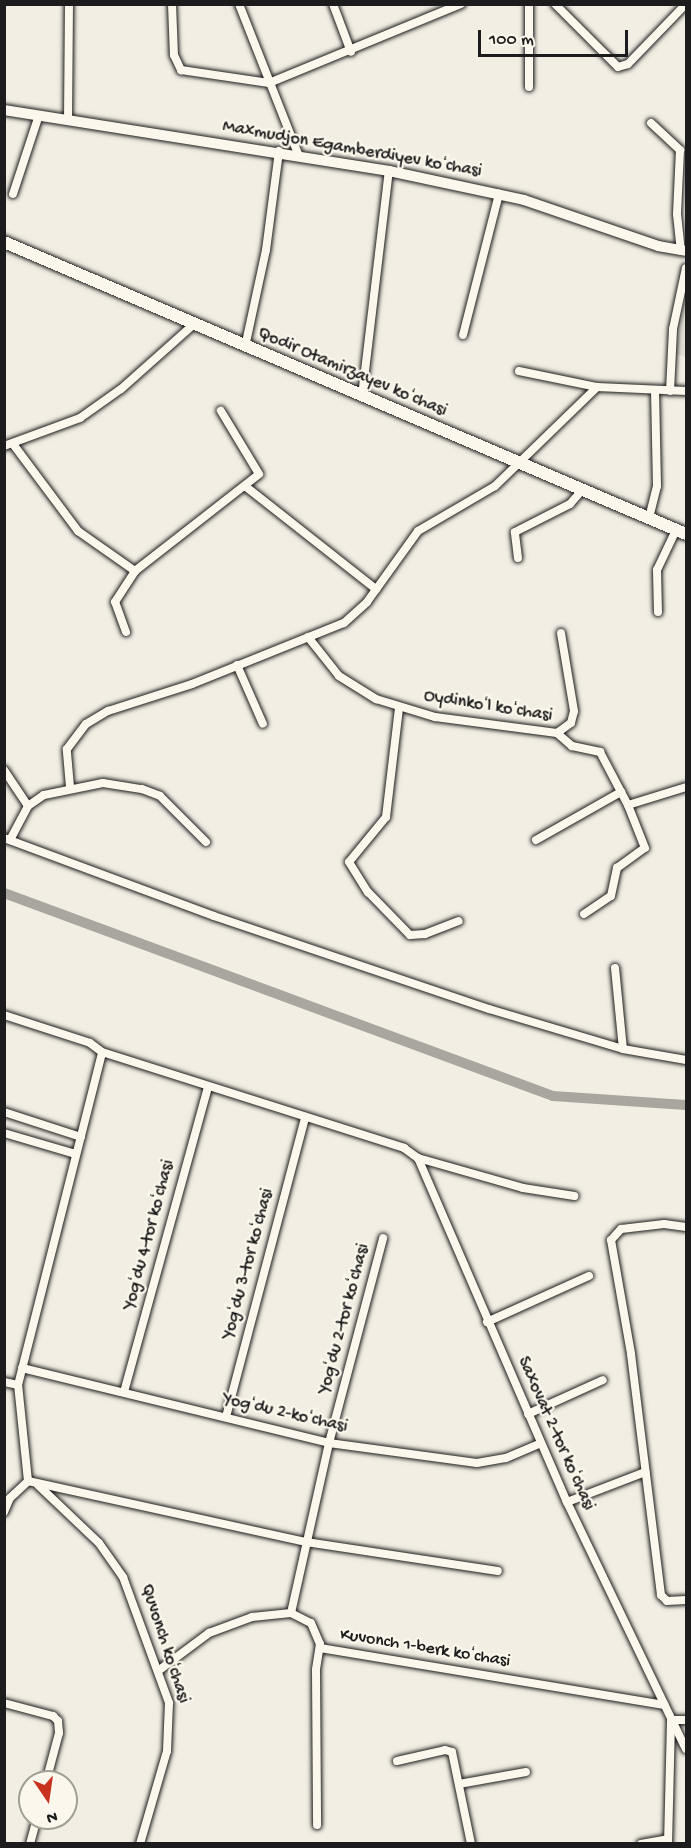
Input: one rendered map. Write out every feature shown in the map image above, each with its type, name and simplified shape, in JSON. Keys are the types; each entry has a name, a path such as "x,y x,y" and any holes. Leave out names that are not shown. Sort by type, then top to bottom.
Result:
{"main road":[{"name":"Qodir Otamirzayev koʻchasi","path":"4,242 681,532"}],"street":[{"path":"68,119 69,4"},
{"path":"172,4 174,55 181,70 269,83 351,52 443,8 461,4"},
{"path":"239,4 298,154"},
{"path":"333,4 351,52"},
{"path":"529,4 529,87"},
{"path":"555,4 618,67 628,64 686,4"},
{"name":"Maxmudjon Egamberdiyev koʻchasi","path":"4,110 298,154 389,171 499,194 684,251"},
{"path":"13,194 39,115"},
{"path":"651,123 680,150 677,214 684,251"},
{"path":"245,347 266,250 279,151"},
{"path":"362,396 389,171"},
{"path":"463,335 499,194"},
{"path":"670,391 673,329 687,268"},
{"path":"135,571 78,531 9,445 80,418 121,389 194,325"},
{"path":"519,371 597,387 610,385 655,391 687,391"},
{"path":"70,787 67,749 77,732 98,716 237,665 356,615 418,531 480,497 589,399 597,387"},
{"path":"649,518 657,486 655,391"},
{"path":"126,632 115,602 135,571 245,486 260,470 222,411"},
{"path":"245,486 376,589"},
{"path":"519,558 514,532 570,504 582,490"},
{"path":"658,612 657,570 681,532"},
{"path":"557,733 571,723 574,711 561,633"},
{"name":"Oydinkoʻl koʻchasi","path":"308,637 346,682 399,708 466,723 557,733 572,746 600,752 628,805 645,848 617,868 613,894 584,914"},
{"path":"237,665 263,724"},
{"path":"399,708 386,817 367,844 350,857 349,863 368,892 410,935 425,934 459,921"},
{"path":"4,770 28,806"},
{"path":"206,842 182,822 169,804 151,791 103,783 70,787 44,795 28,806 7,839 362,967 623,1049 687,1060"},
{"path":"628,805 687,787"},
{"path":"536,840 621,792"},
{"path":"615,968 623,1049"},
{"path":"4,1014 90,1043 102,1052 305,1119 404,1148 418,1158 523,1188 574,1196"},
{"path":"28,1480 18,1385 102,1052"},
{"name":"Yogʻdu 4-tor koʻchasi","path":"124,1392 208,1087"},
{"path":"4,1112 81,1137"},
{"name":"Yogʻdu 3-tor koʻchasi","path":"226,1417 305,1119"},
{"path":"4,1132 76,1154"},
{"name":"Saxovat 2-tor koʻchasi","path":"418,1158 487,1323 567,1502 687,1749"},
{"path":"687,1227 664,1224 621,1229 611,1240 631,1354 661,1595 667,1601 687,1600"},
{"name":"Yogʻdu 2-tor koʻchasi","path":"291,1613 329,1443 383,1238"},
{"path":"487,1323 589,1276"},
{"name":"Yogʻdu 2-koʻchasi","path":"22,1368 329,1443 477,1463 506,1458 541,1443"},
{"path":"528,1414 603,1380"},
{"path":"4,1382 18,1385"},
{"path":"567,1502 645,1472"},
{"path":"28,1480 38,1485 306,1542 498,1571"},
{"path":"4,1512 10,1498 28,1480"},
{"name":"Quvonch koʻchasi","path":"38,1485 99,1543 123,1576 169,1703 171,1730 140,1844"},
{"path":"158,1671 191,1645 228,1625 252,1617 291,1613 315,1626 320,1648"},
{"name":"Kuvonch 1-berk koʻchasi","path":"317,1825 316,1670 320,1648 664,1705"},
{"path":"4,1703 53,1716 58,1721 59,1734 49,1770"},
{"path":"640,1844 668,1841 671,1720 687,1720"},
{"path":"397,1761 448,1750 454,1755 471,1844"},
{"path":"459,1784 526,1772"}],"shaded area":[{"path":"686,293 686,357 676,354"}],"waterway":[{"path":"4,893 553,1096 686,1105"}]}
